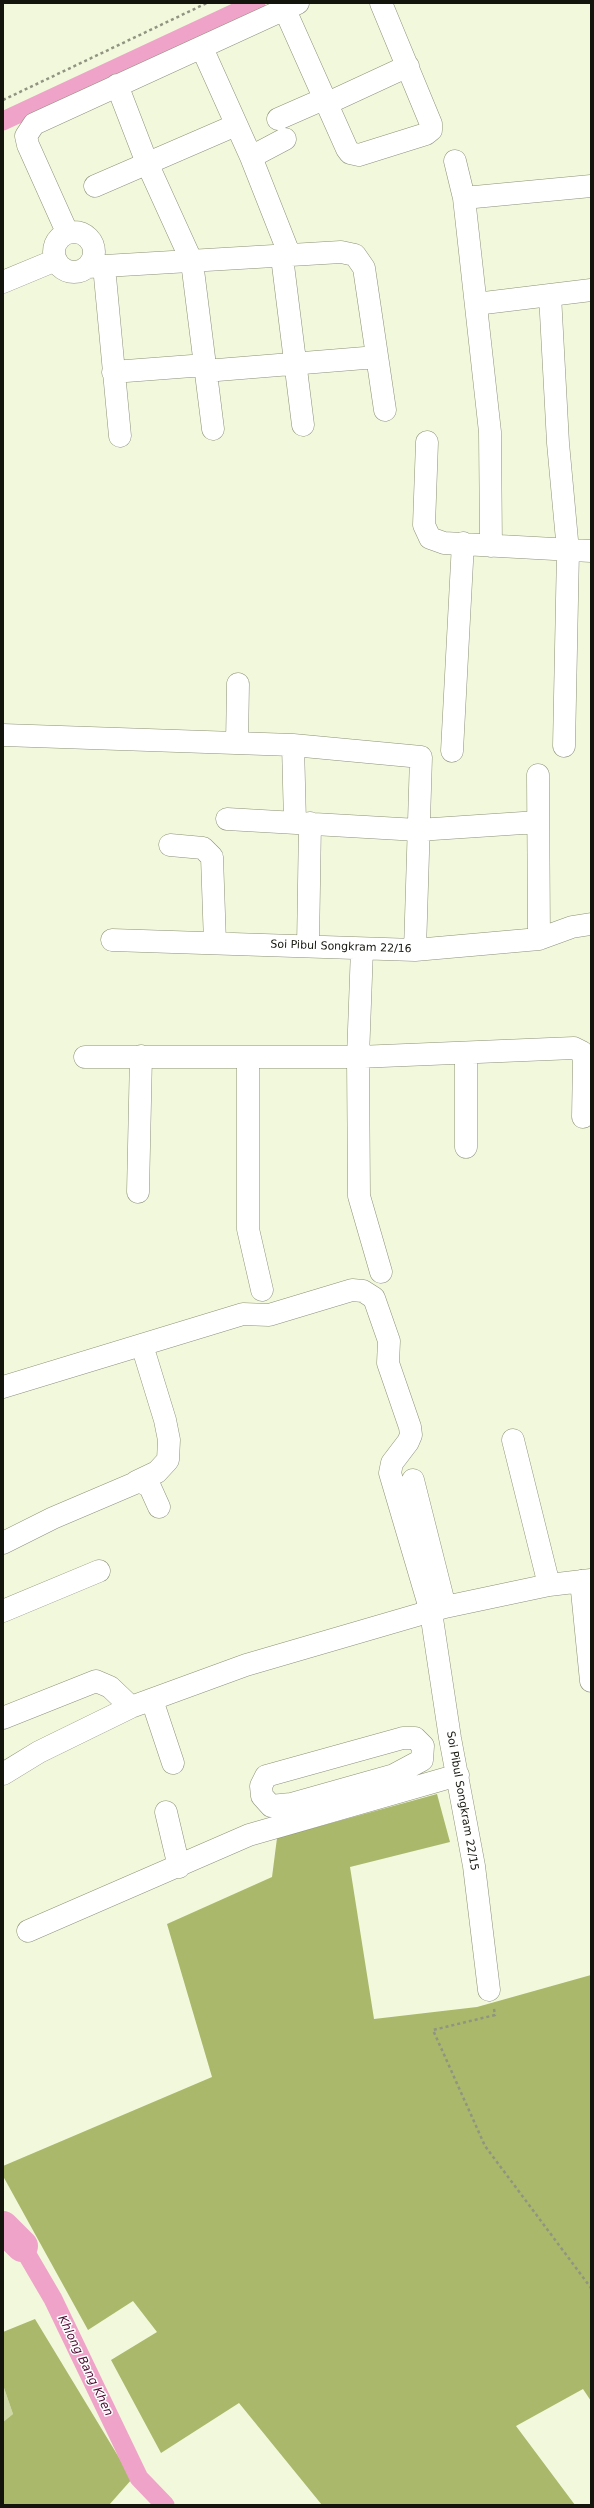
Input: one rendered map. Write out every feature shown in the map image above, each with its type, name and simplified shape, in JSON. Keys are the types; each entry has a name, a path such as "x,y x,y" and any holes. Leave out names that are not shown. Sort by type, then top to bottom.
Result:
{"street":[{"path":"67,232 28,145 28,131 34,124 292,6 346,149 354,155 365,154 428,133 431,124 381,3"},
{"path":"202,48 251,157 286,256 295,364 302,425"},
{"path":"251,157 281,129 327,101 408,66"},
{"path":"117,86 147,163 192,262 213,429"},
{"path":"95,186 236,125"},
{"path":"455,161 464,198 490,432 492,546"},
{"path":"464,198 591,186"},
{"path":"67,232 56,244 54,252 56,260 66,271 82,271 96,266 192,262 341,252 355,255 364,268 385,410"},
{"path":"67,232 83,233 94,244 94,256 113,372 120,436"},
{"path":"3,282 56,260"},
{"path":"476,304 591,290"},
{"path":"550,295 558,443 568,551 564,746"},
{"path":"113,372 295,364 377,357"},
{"path":"427,442 424,525 430,538 436,542 568,551 591,551"},
{"path":"452,751 462,544"},
{"path":"237,743 238,684"},
{"path":"3,735 293,745 421,757 415,950"},
{"path":"293,745 302,822 308,946"},
{"path":"538,775 539,939"},
{"path":"227,819 302,822 418,830 538,822"},
{"path":"170,845 203,848 212,857 215,943"},
{"name":"Soi Pibul Songkram 22/16","path":"112,940 415,950 539,939 572,928 591,924"},
{"path":"362,949 358,1057 359,1196 382,1272"},
{"path":"85,1057 358,1057 574,1048 582,1052 584,1061 583,1117"},
{"path":"466,1053 466,1147"},
{"path":"138,1192 141,1056"},
{"path":"248,1057 248,1228 262,1290"},
{"path":"3,1387 243,1314 269,1315 352,1290 363,1291 374,1298 389,1341 388,1364 410,1427 411,1435 408,1442 392,1463 390,1473 438,1609"},
{"path":"3,1543 30,1528 157,1472 168,1460 169,1440 165,1420 142,1345"},
{"path":"513,1440 549,1585"},
{"path":"413,1480 438,1609"},
{"path":"136,1482 140,1481 150,1487 159,1507"},
{"path":"3,1611 99,1571"},
{"path":"3,1774 39,1752 131,1707 246,1665 438,1609 549,1585 586,1580 591,1681"},
{"name":"Soi Pibul Songkram 22/15","path":"438,1609 450,1738 474,1866 489,1990"},
{"path":"3,1718 96,1681 110,1688 131,1707"},
{"path":"152,1700 173,1763"},
{"path":"403,1738 415,1738 423,1746 422,1760 394,1775 291,1804 271,1806 262,1796 261,1786 266,1776 403,1738"},
{"path":"423,1746 450,1738"},
{"path":"28,1931 180,1867 249,1836 458,1775"},
{"path":"166,1812 180,1867"}],"path":[{"path":"3,100 207,3"},
{"path":"489,1990 496,2015 433,2030 485,2146 591,2288"}],"green space":[{"path":"437,1794 450,1842 350,1867 374,2019 477,2007 591,1975 591,2401 583,2389 516,2426 575,2505 322,2505 239,2403 161,2453 111,2360 157,2332 133,2301 88,2330 3,2176 3,2166 212,2077 167,1924 272,1877 277,1838"},
{"path":"35,2319 132,2479 109,2505 3,2505 3,2422 13,2414 3,2385 3,2332"},
{"path":"3,2385 13,2414 3,2422"}],"waterway":[{"path":"3,121 256,3"},
{"name":"Khlong Bang Khen","path":"3,2227 22,2246"},
{"name":"Khlong Bang Khen","path":"22,2246 53,2299 139,2478 165,2505"}]}
